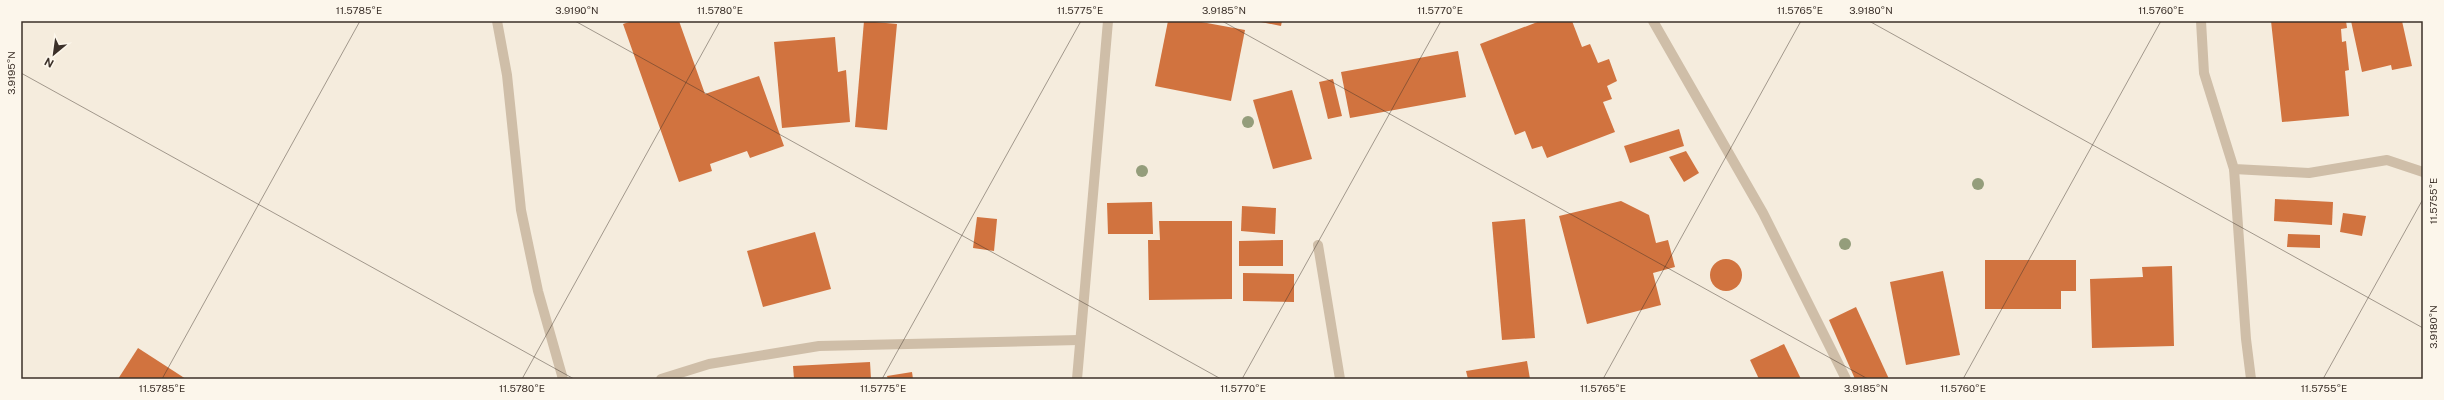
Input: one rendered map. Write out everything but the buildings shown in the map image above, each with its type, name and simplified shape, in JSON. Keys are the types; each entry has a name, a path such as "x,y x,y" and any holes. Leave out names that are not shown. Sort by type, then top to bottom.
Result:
{"street":[{"path":"498,21 507,75 521,210 538,291 564,379"},
{"path":"1077,379 1108,21"},
{"path":"1653,21 1763,213 1846,379"},
{"path":"2201,21 2204,74 2234,169 2246,339 2251,379"},
{"path":"2234,169 2309,173 2387,160 2423,172"},
{"path":"1318,245 1340,379"},
{"path":"662,379 709,364 819,346 1080,340"}]}
